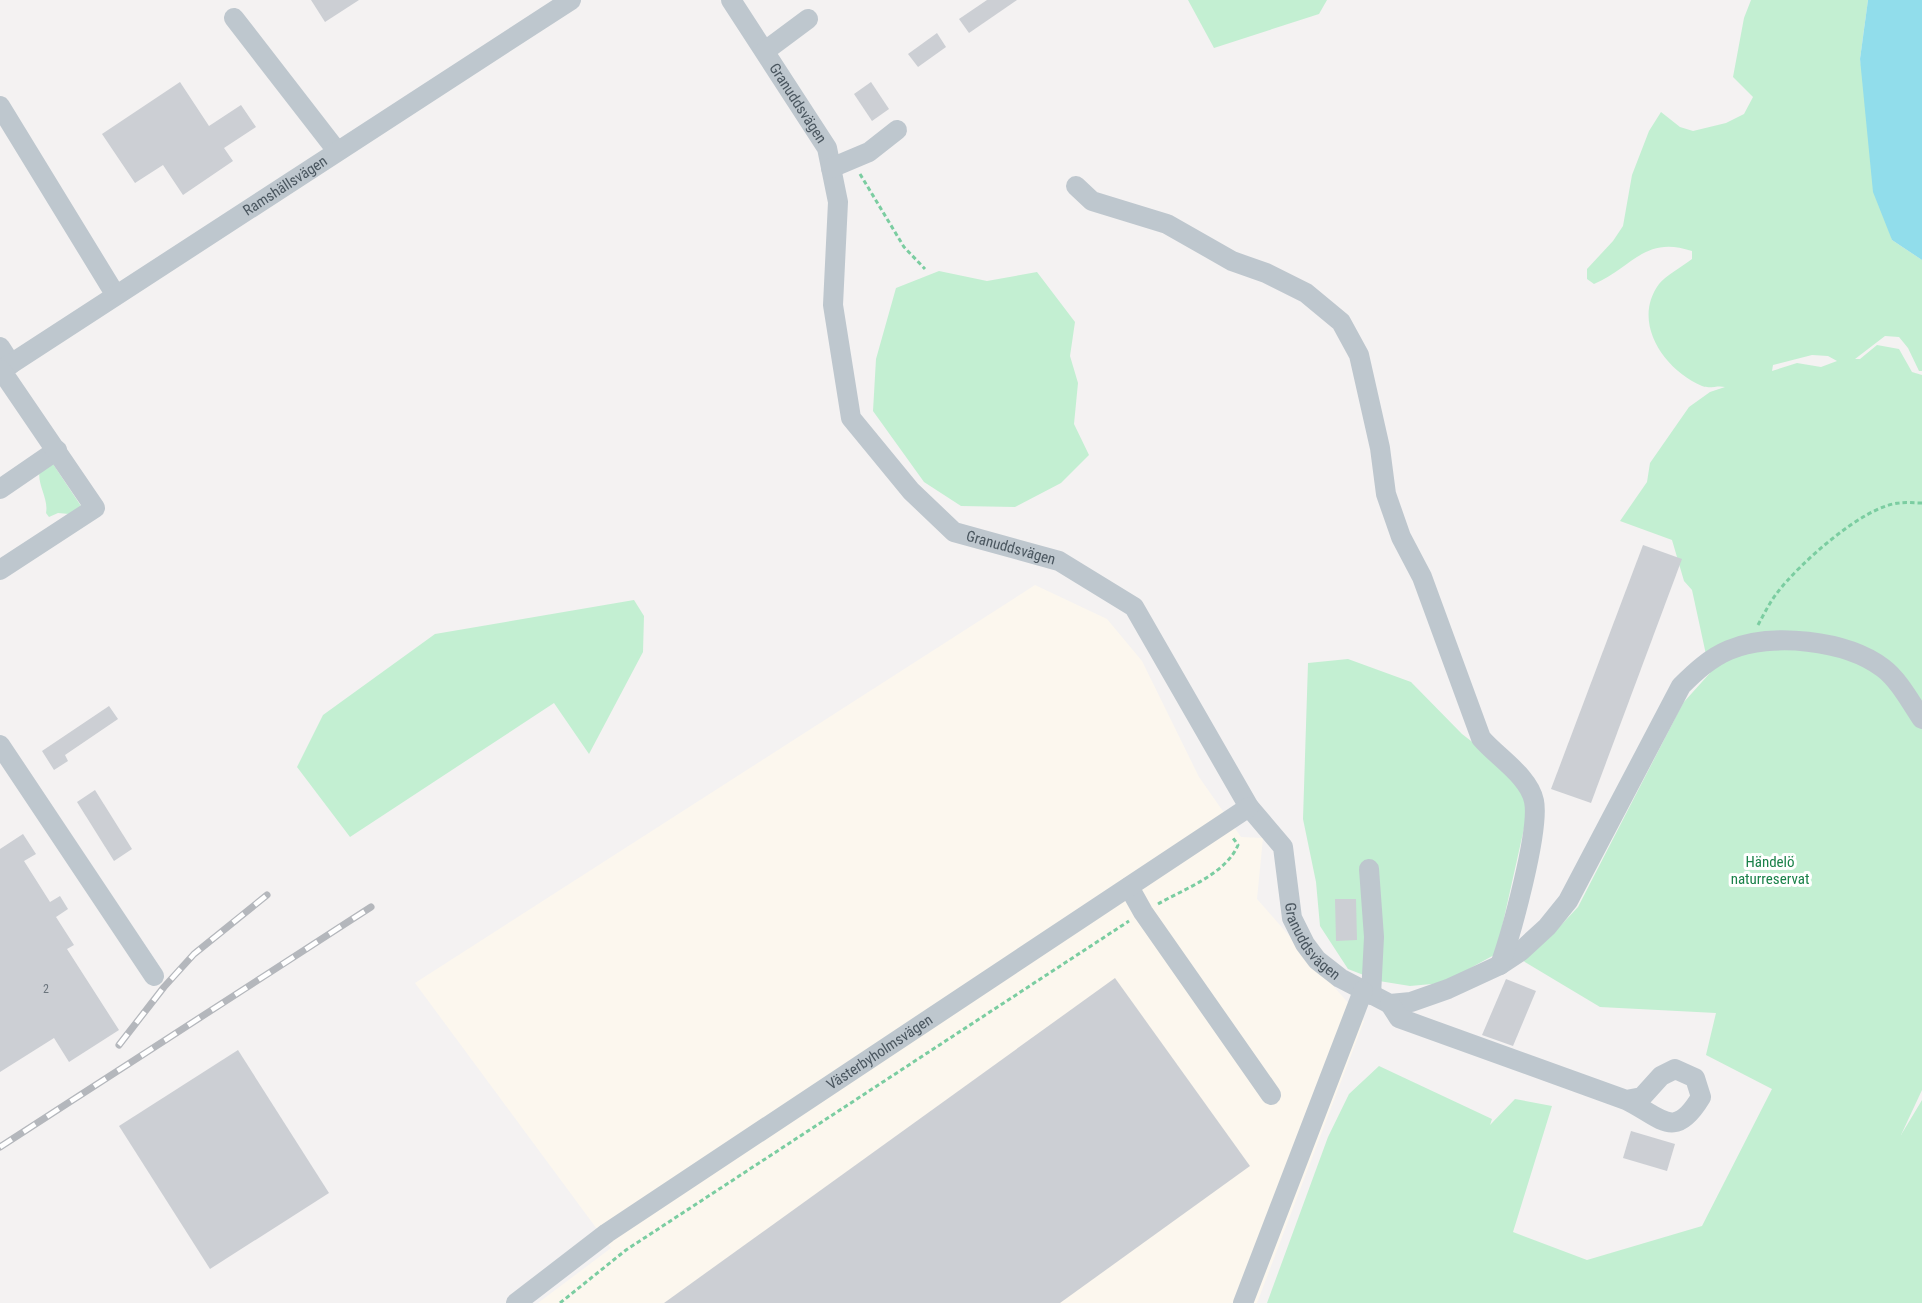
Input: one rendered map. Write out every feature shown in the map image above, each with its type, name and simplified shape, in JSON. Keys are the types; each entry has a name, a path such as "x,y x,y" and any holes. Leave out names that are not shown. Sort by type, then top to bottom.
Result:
{"street":[{"name":"Granuddsvägen","path":"731,0 827,148 838,202 833,305 851,418 911,490 954,532 1059,561 1134,606 1249,807 1283,847 1292,918 1305,944 1317,960 1340,978 1390,1004 1399,1018 1626,1100"},
{"name":"Ramshällsvägen","path":"3,363 115,294 568,1"},
{"path":"234,18 337,151"},
{"path":"765,51 808,19"},
{"path":"0,106 115,294"},
{"path":"831,168 869,152 897,130"},
{"path":"1076,186 1092,201 1167,224 1232,261 1266,273 1306,293 1341,322 1359,355 1380,448 1386,494 1401,537 1422,577 1481,738 1494,754 1521,777 1534,801 1529,848 1516,909 1500,965"},
{"path":"0,570 95,508 3,363"},
{"path":"0,489 57,450"},
{"path":"1390,1004 1411,1002 1500,965 1521,951 1547,927 1568,901 1682,686 1696,670 1729,650 1767,640 1815,643 1854,652 1884,669 1922,719"},
{"path":"0,745 154,976"},
{"name":"Västerbyholmsvägen","path":"516,1303 607,1233 1249,807"},
{"path":"1244,1303 1367,993 1374,937 1369,868"},
{"path":"1129,887 1143,912 1271,1095"}],"path":[{"path":"851,159 904,247 925,269"},
{"path":"1746,646 1776,593 1800,566 1831,540 1863,517 1897,502 1922,503"},
{"path":"560,1303 626,1250 1143,912 1219,869 1235,853 1238,845 1224,824"}],"shaded area":[{"path":"1035,585 1107,619 1142,661 1199,777 1241,837 1263,838 1257,899 1364,1021 1257,1303 538,1303 611,1248 415,983"}],"green space":[{"path":"1188,0 1327,0 1319,14 1214,48"},
{"name":"Händelö naturreservat","path":"1751,0 1868,0 1860,59 1892,240 1922,260 1922,371 1919,371 1908,348 1899,337 1885,336 1855,359 1860,359 1877,345 1899,349 1912,372 1922,375 1922,1090 1901,1135 1922,1100 1922,1303 1267,1303 1328,1137 1349,1094 1379,1066 1492,1119 1490,1125 1515,1099 1552,1106 1513,1232 1587,1260 1702,1226 1772,1089 1706,1055 1716,1013 1600,1007 1520,959 1548,939 1578,907 1683,703 1710,673 1692,590 1684,581 1672,540 1620,521 1647,482 1650,463 1689,407 1710,392 1725,387 1702,386 1675,369 1664,357 1650,329 1651,299 1659,284 1692,259 1692,251 1676,247 1651,250 1594,284 1587,279 1587,269 1613,241 1623,226 1632,175 1649,131 1661,112 1680,127 1693,131 1726,123 1744,114 1753,97 1733,77 1744,18","holes":["1812,355 1828,356 1837,361 1821,367 1797,363 1772,371 1773,365"]},
{"path":"939,271 987,281 1037,272 1075,322 1070,356 1078,383 1074,424 1089,455 1061,483 1015,507 961,506 924,482 873,411 876,359 896,288"},
{"path":"53,464 81,506 69,514 58,513 49,517 46,513 46,502 39,475 40,469"},
{"path":"634,600 644,616 643,652 589,754 554,703 350,837 297,767 323,715 435,634"},
{"path":"1348,659 1411,682 1462,734 1510,771 1528,800 1525,824 1496,954 1443,983 1410,986 1379,981 1348,969 1320,926 1316,882 1303,819 1308,663"}],"water":[{"path":"1868,0 1922,0 1922,260 1892,240 1873,192 1860,59"}],"building":[{"path":"311,0 359,0 325,22"},
{"path":"987,0 1017,0 969,33 959,19"},
{"path":"937,33 946,47 918,67 908,54"},
{"path":"180,82 209,126 241,105 256,127 224,148 233,161 183,195 163,165 135,183 102,134"},
{"path":"871,82 889,109 872,121 854,94"},
{"path":"1643,545 1682,559 1591,803 1551,789"},
{"path":"109,706 118,719 65,755 68,761 54,770 42,751"},
{"path":"95,790 132,849 114,861 77,802"},
{"path":"23,834 36,854 24,861 50,902 60,896 68,909 56,917 74,945 67,949 119,1030 69,1062 54,1038 0,1072 0,849"},
{"path":"1335,899 1356,899 1357,940 1336,941"},
{"path":"1115,978 1250,1166 1060,1303 664,1303"},
{"path":"1506,979 1536,991 1513,1046 1482,1035"},
{"path":"238,1050 329,1193 210,1269 119,1126"},
{"path":"1631,1131 1675,1144 1667,1171 1623,1158"}],"railway":[{"path":"119,1045 164,987 194,954 267,895"},
{"path":"0,1147 371,907"}]}
